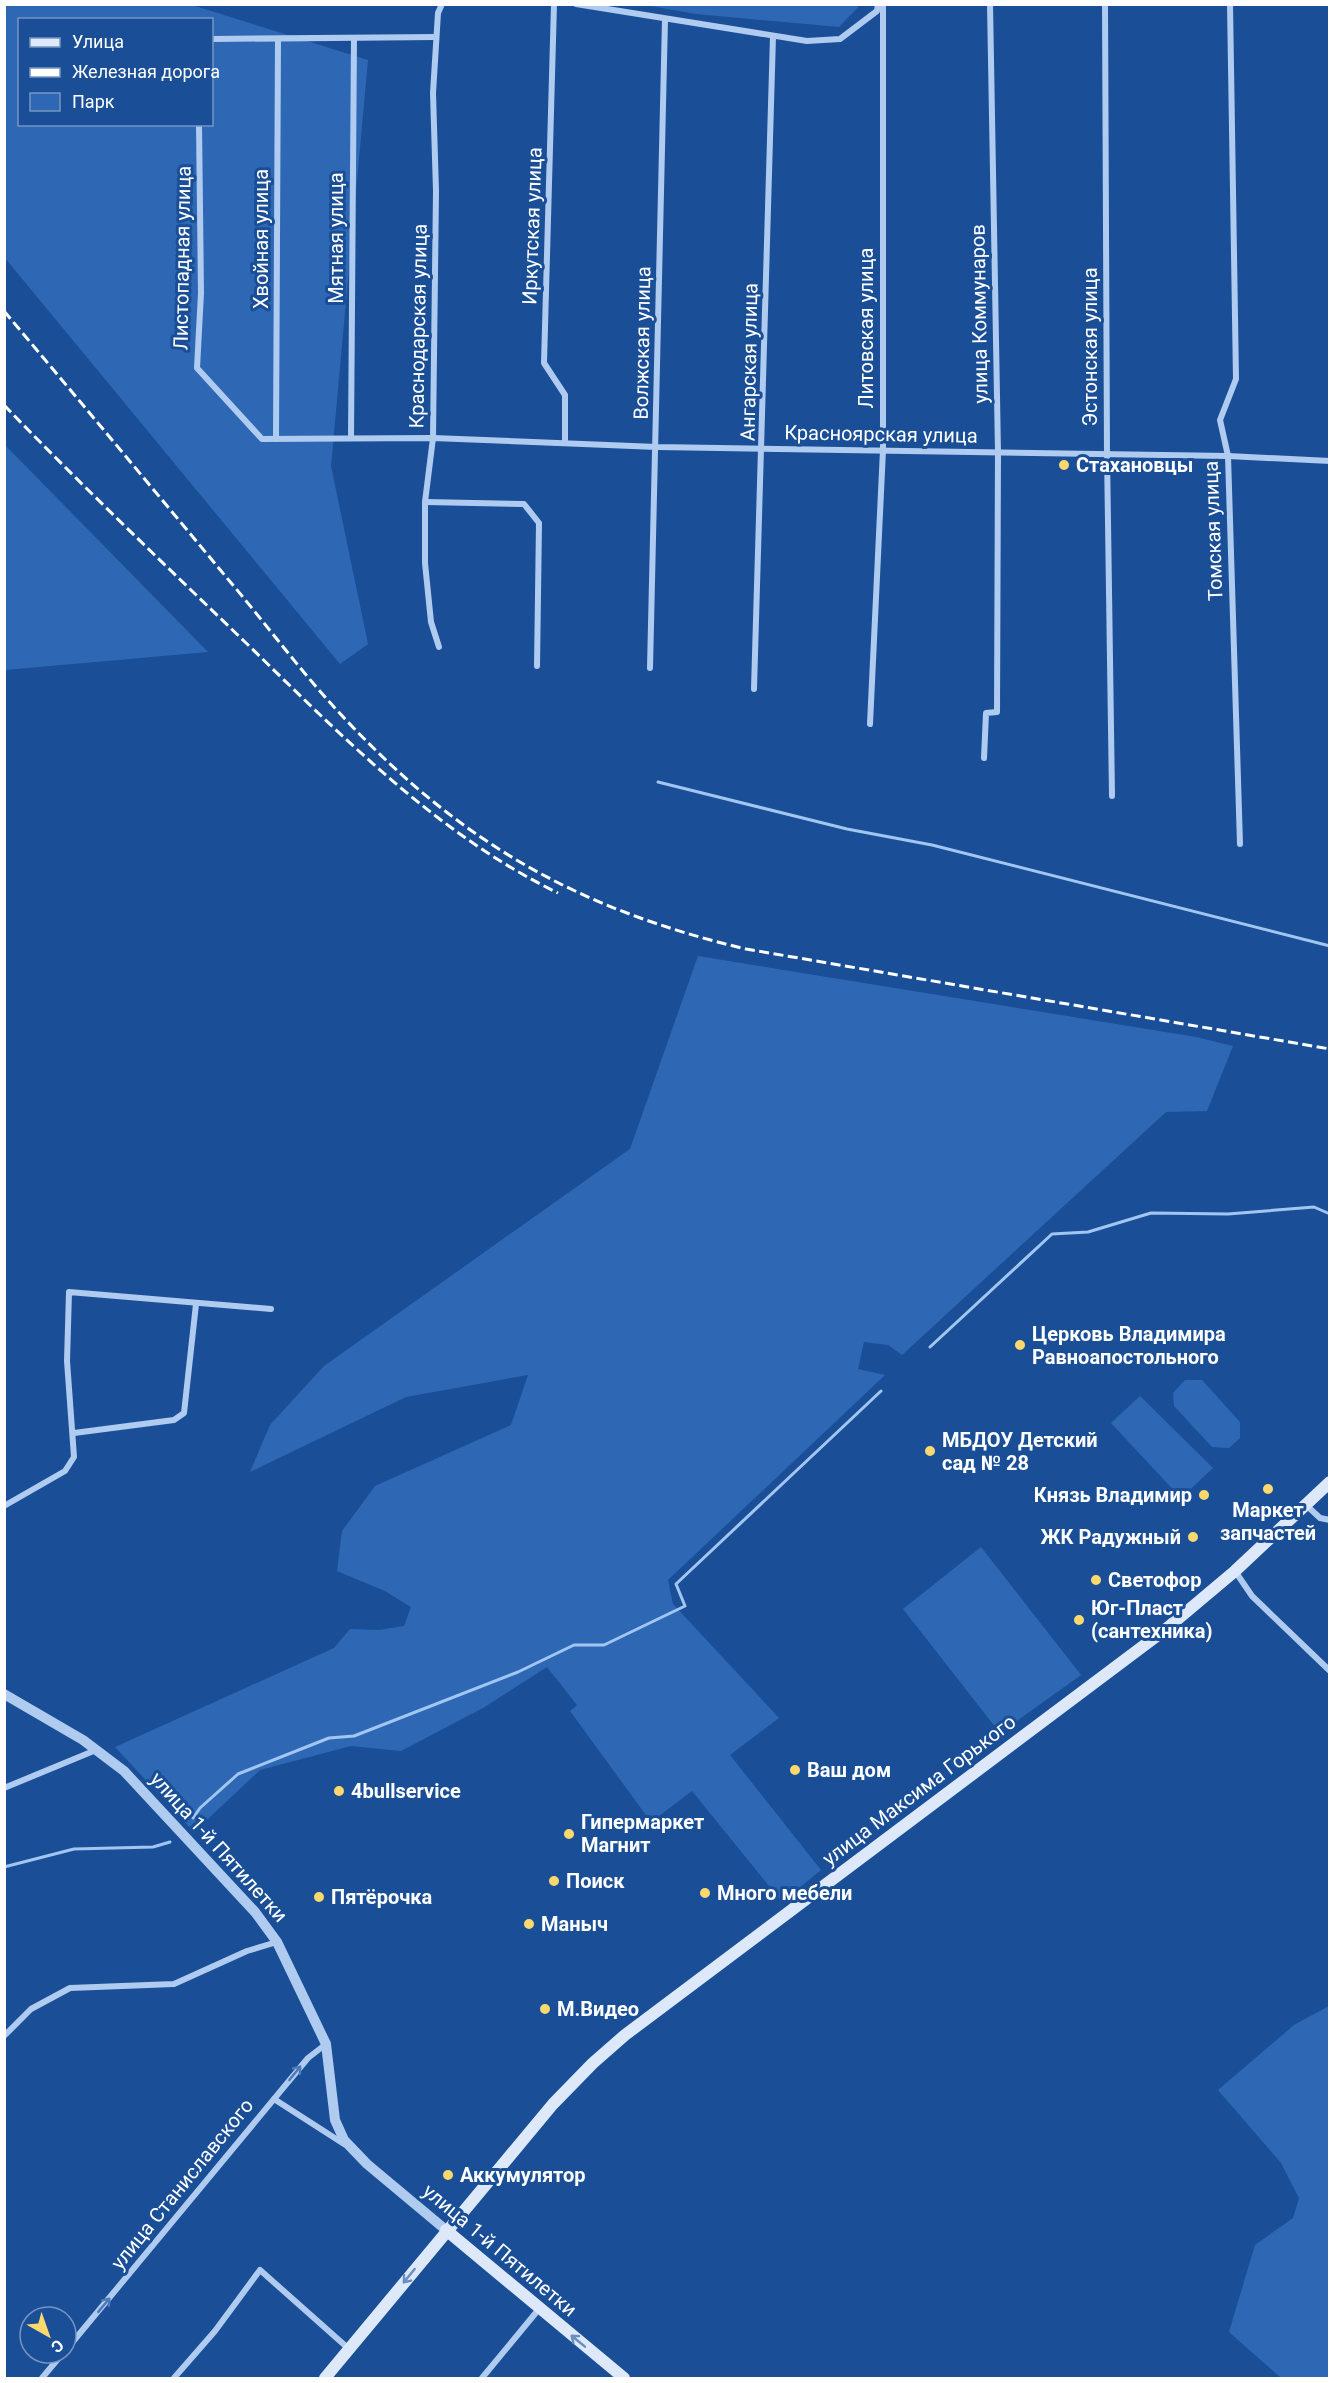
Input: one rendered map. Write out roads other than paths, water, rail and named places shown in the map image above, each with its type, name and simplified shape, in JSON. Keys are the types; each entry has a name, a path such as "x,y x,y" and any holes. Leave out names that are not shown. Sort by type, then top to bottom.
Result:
{"main road":[{"name":"улица Максима Горького","path":"325,2379 446,2230 553,2104 610,2048 1112,1670 1235,1571 1329,1482"},
{"name":"улица 1-й Пятилетки","path":"446,2230 624,2379"}],"street":[{"name":"Краснодарская улица","path":"439,647 431,622 426,574 425,502 433,438 436,191 433,93 438,13 442,4"},
{"name":"Иркутская улица","path":"554,4 544,363 565,395 565,443"},
{"path":"576,4 807,41 840,39 877,11 880,4"},
{"name":"Литовская улица","path":"870,724 883,450 880,4"},
{"name":"улица Коммунаров","path":"984,758 986,713 996,712 998,452 990,4"},
{"name":"Эстонская улица","path":"1105,4 1107,454 1112,796"},
{"name":"Томская улица","path":"1230,4 1236,379 1220,420 1228,456 1240,844"},
{"name":"Волжская улица","path":"650,668 657,447 665,19"},
{"name":"Ангарская улица","path":"754,689 763,448 773,36"},
{"path":"213,39 436,37"},
{"name":"Мятная улица","path":"351,438 354,39"},
{"name":"Хвойная улица","path":"276,439 278,40"},
{"name":"Листопадная улица","path":"199,126 201,293 197,368 262,439"},
{"name":"Красноярская улица","path":"262,439 433,438 657,447 1228,456 1329,460"},
{"path":"425,502 524,504 539,523 537,666"},
{"path":"4,1506 64,1471 74,1457 67,1361 69,1292 271,1309"},
{"path":"74,1433 174,1420 184,1413 196,1304"},
{"path":"1306,1505 1320,1518 1329,1520"},
{"path":"1235,1571 1252,1596 1329,1671"},
{"name":"улица 1-й Пятилетки","path":"4,1694 52,1720 97,1749 124,1771 176,1824 255,1912 277,1942 326,2044 335,2120 352,2150"},
{"path":"4,1788 97,1749"},
{"path":"4,2036 31,2009 70,1988 174,1984 247,1951 277,1942"},
{"name":"улица Станиславского","path":"78,2335 308,2058 326,2044"},
{"name":"улица 1-й Пятилетки","path":"274,2099 352,2150 446,2230"},
{"path":"174,2379 215,2331 260,2270 350,2349"},
{"path":"482,2379 539,2309"},
{"name":"улица Станиславского","path":"42,2379 54,2365"}],"waterway":[{"path":"658,782 847,829 932,845 1330,946"},
{"path":"930,1347 1052,1234 1088,1232 1151,1213 1228,1214 1314,1207 1330,1214"},
{"path":"193,1818 200,1808 238,1774 329,1738 354,1736 518,1672 574,1645 604,1645 685,1606 676,1584 881,1391"},
{"path":"4,1867 74,1849 153,1847 170,1842"}],"railway":[{"path":"4,311 347,721 391,765 436,803 481,837 528,867 630,914 686,933 746,949 1330,1049"},
{"path":"4,405 317,712 391,780 471,842 513,869 558,893"}],"place":[{"name":"Стахановцы","path":"1064,465"},
{"name":"Церковь Владимира Равноапостольного","path":"1020,1345"},
{"name":"МБДОУ Детский сад № 28","path":"930,1451"},
{"name":"Маркет запчастей","path":"1268,1489"},
{"name":"Князь Владимир","path":"1204,1495"},
{"name":"ЖК Радужный","path":"1193,1537"},
{"name":"Светофор","path":"1096,1580"},
{"name":"Юг-Пласт (сантехника)","path":"1079,1620"},
{"name":"Ваш дом","path":"795,1770"},
{"name":"4bullservice","path":"339,1791"},
{"name":"Гипермаркет Магнит","path":"569,1834"},
{"name":"Поиск","path":"554,1881"},
{"name":"Много мебели","path":"705,1893"},
{"name":"Пятёрочка","path":"319,1897"},
{"name":"Маныч","path":"529,1924"},
{"name":"М.Видео","path":"545,2009"},
{"name":"Аккумулятор","path":"448,2175"}]}
